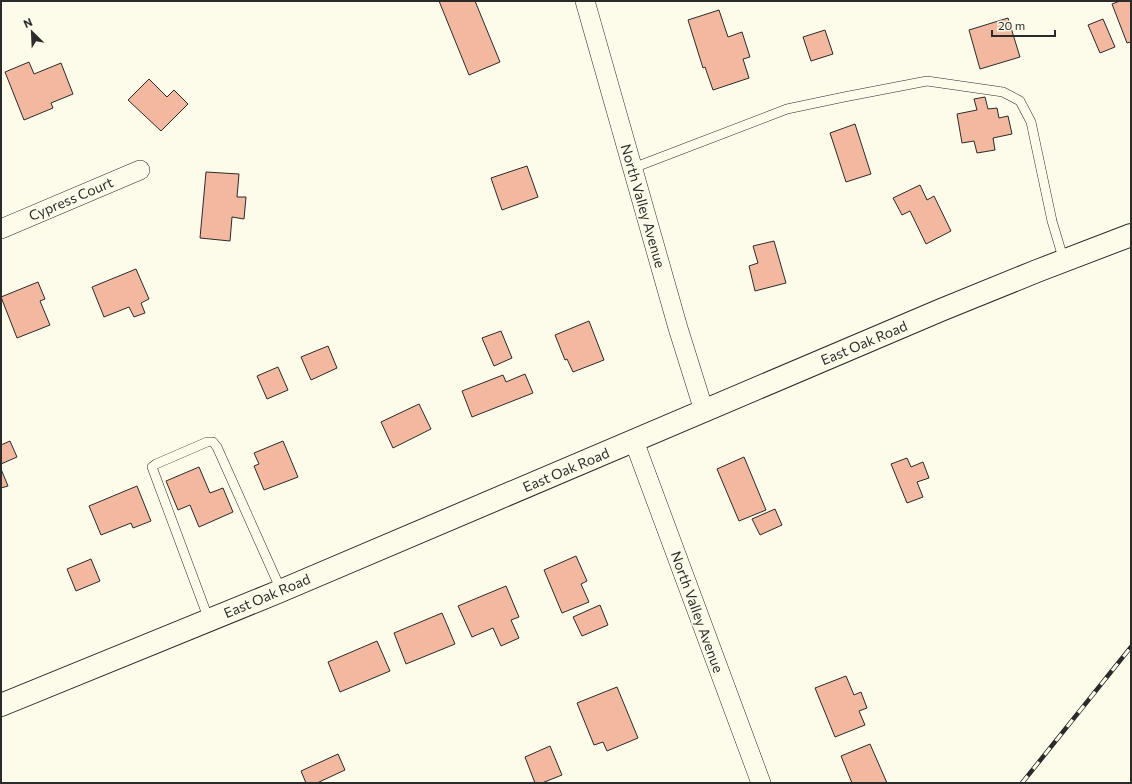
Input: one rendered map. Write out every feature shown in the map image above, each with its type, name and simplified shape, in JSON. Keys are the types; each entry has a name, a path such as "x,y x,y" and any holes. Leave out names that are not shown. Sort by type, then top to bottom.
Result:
{"street":[{"name":"North Valley Avenue","path":"585,1 678,328 704,411"},
{"name":"Cypress Court","path":"1,229 140,170"},
{"name":"East Oak Road","path":"2,704 281,590 941,310 1131,235"},
{"name":"North Valley Avenue","path":"634,441 761,783"}],"lane":[{"path":"633,168 787,109 844,97 928,81 1003,92 1020,101 1031,122 1052,221 1064,261"},
{"path":"209,620 152,467 207,442 213,442 217,447 281,590"}],"building":[{"path":"439,1 475,1 500,62 469,75"},
{"path":"1120,1 1131,1 1131,42 1127,43 1112,4"},
{"path":"719,10 728,37 742,32 750,57 743,59 749,78 713,90 705,67 703,68 688,20"},
{"path":"1008,18 1020,57 980,69 969,30"},
{"path":"1103,19 1115,47 1100,53 1088,25"},
{"path":"825,30 833,54 811,61 803,37"},
{"path":"29,62 34,74 61,63 73,94 51,103 53,108 24,120 5,72"},
{"path":"149,79 167,97 174,90 188,104 161,131 128,100"},
{"path":"985,97 988,109 997,108 999,118 1008,116 1012,134 993,138 995,150 977,153 974,141 962,143 957,114 977,110 974,99"},
{"path":"855,124 871,174 846,182 830,133"},
{"path":"527,166 538,197 502,210 491,178"},
{"path":"206,172 239,174 237,197 246,197 244,219 232,217 230,241 200,238"},
{"path":"920,185 927,200 934,196 951,231 926,244 910,211 902,215 893,198"},
{"path":"774,241 786,283 755,291 749,266 758,263 753,246"},
{"path":"136,269 149,299 141,303 145,313 134,317 129,307 104,317 92,287"},
{"path":"38,282 45,299 40,301 50,325 17,338 1,297"},
{"path":"589,321 604,360 573,372 567,359 565,360 555,335"},
{"path":"501,331 512,358 494,366 482,338"},
{"path":"328,346 337,368 311,380 301,357"},
{"path":"278,367 288,390 267,399 257,376"},
{"path":"525,374 533,393 472,417 462,391 503,375 506,382"},
{"path":"419,404 431,429 393,448 381,422"},
{"path":"10,441 17,457 1,464 1,445"},
{"path":"283,441 298,477 264,490 254,466 259,464 254,453"},
{"path":"744,457 766,510 739,521 717,469"},
{"path":"907,458 911,467 923,462 929,478 917,482 923,497 907,503 891,464"},
{"path":"199,467 210,493 223,488 233,512 199,527 190,505 178,510 166,481"},
{"path":"1,469 8,486 1,488"},
{"path":"137,486 151,521 133,528 131,523 101,535 89,506"},
{"path":"775,509 782,525 760,535 752,519"},
{"path":"576,556 587,581 581,584 589,602 562,613 544,570"},
{"path":"91,559 100,581 76,591 67,569"},
{"path":"506,586 519,617 511,620 519,638 501,646 493,628 472,637 458,606"},
{"path":"600,605 608,625 582,636 573,617"},
{"path":"442,613 455,644 406,664 394,633"},
{"path":"377,641 390,671 340,692 328,662"},
{"path":"846,676 854,695 861,692 867,708 859,711 865,725 835,737 815,688"},
{"path":"617,687 638,738 607,751 603,742 594,745 577,703"},
{"path":"870,744 887,783 852,783 841,756"},
{"path":"550,746 562,775 542,783 535,783 525,757"},
{"path":"338,754 345,770 317,783 306,783 301,771"}],"railway":[{"path":"1022,783 1131,647"}]}
